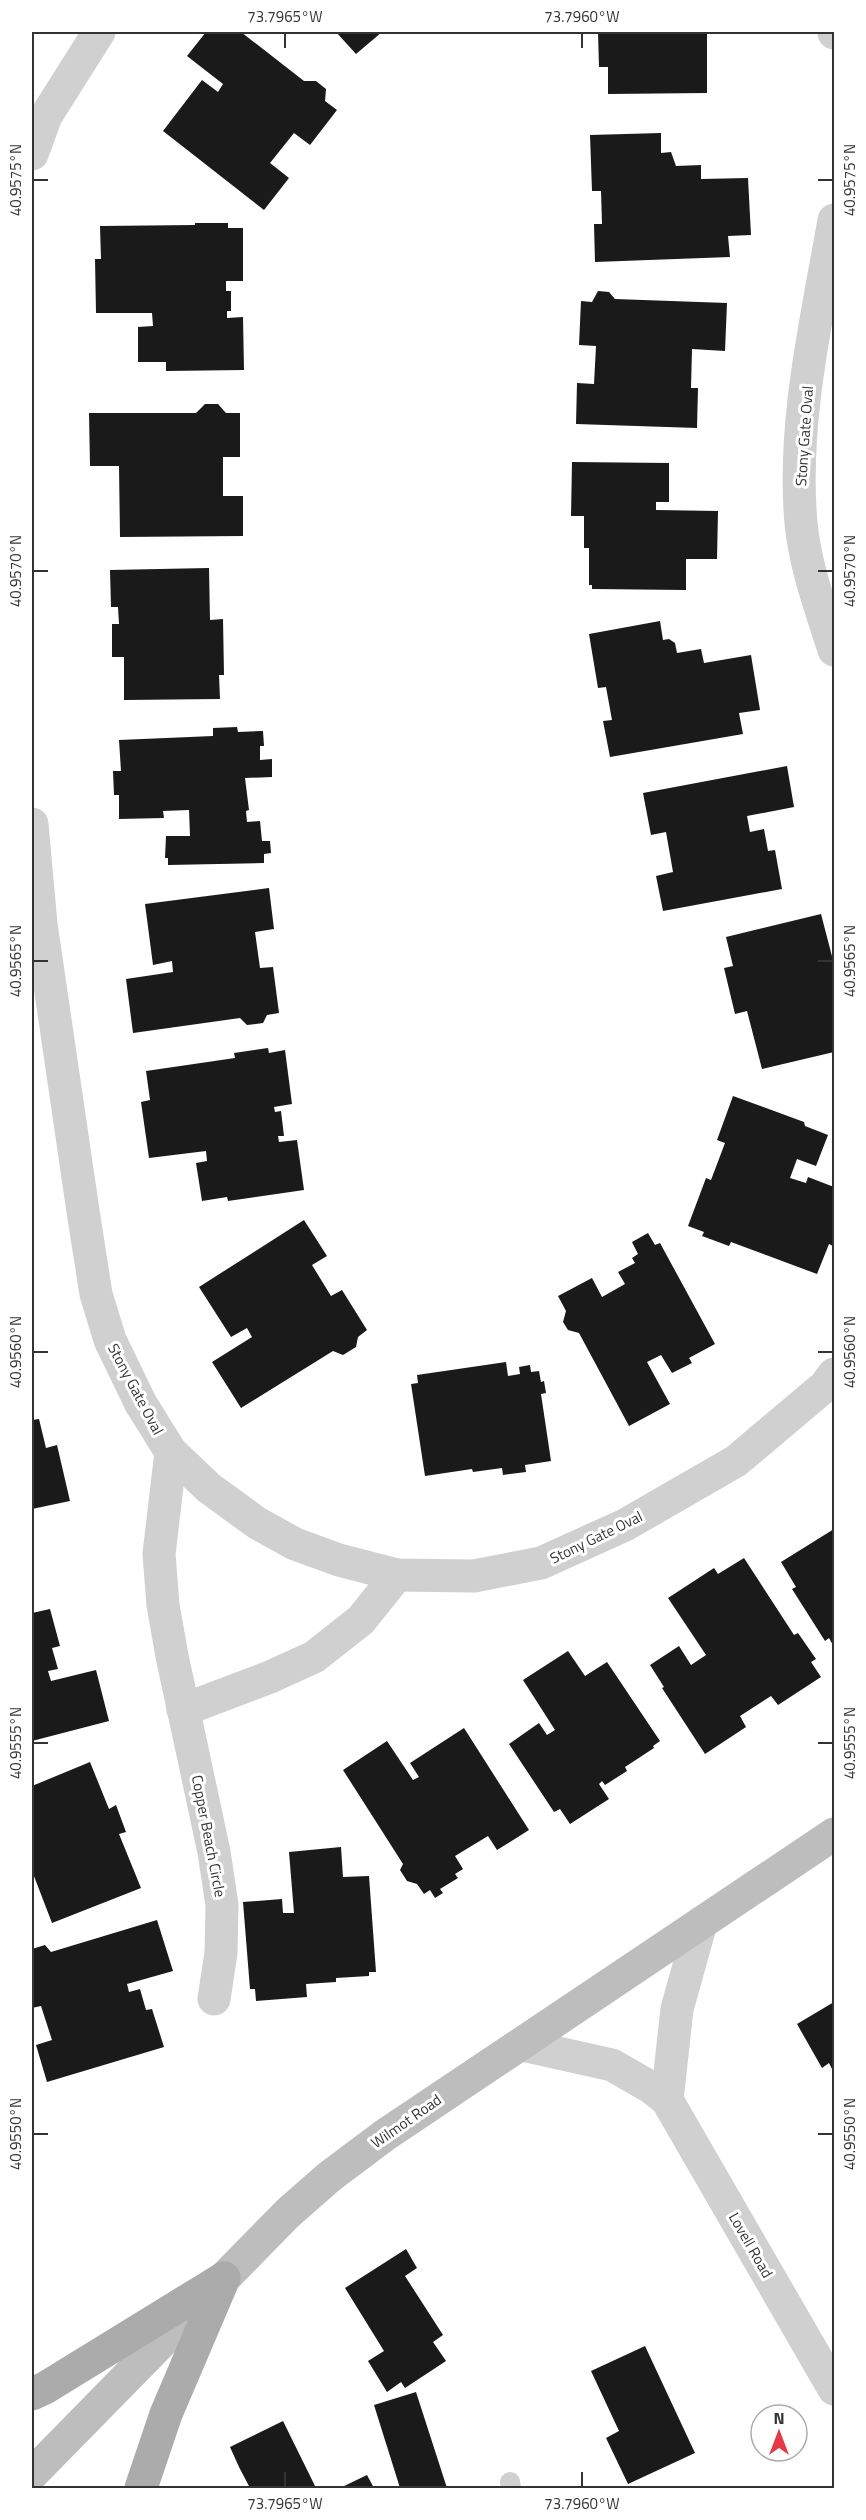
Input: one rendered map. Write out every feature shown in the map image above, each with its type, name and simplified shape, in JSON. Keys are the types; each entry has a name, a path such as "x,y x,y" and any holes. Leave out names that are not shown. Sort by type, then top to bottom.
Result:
{"main road":[{"path":"32,2394 224,2277"},
{"path":"141,2488 166,2414 224,2277"}],"street":[{"path":"32,154 46,116 99,32"},
{"name":"Stony Gate Oval","path":"834,220 808,369 798,472 801,525 834,650"},
{"name":"Stony Gate Oval","path":"32,824 41,924 96,1294 110,1340 141,1404 171,1452 209,1488 257,1522 295,1544 339,1560 397,1575 474,1576 541,1563 593,1541 736,1461 825,1386 834,1374"},
{"name":"Copper Beach Circle","path":"171,1452 159,1554 163,1605 214,1852 222,1905 221,1953 214,1999"},
{"path":"183,1710 270,1677 314,1657 361,1620 397,1575"},
{"name":"Wilmot Road","path":"32,2474 288,2213 329,2177 385,2135 834,1834"},
{"path":"667,2100 677,2009 701,1923"},
{"name":"Lovell Road","path":"522,2045 612,2065 652,2088 667,2100 834,2389"}],"building":[{"path":"206,32 241,32 304,81 316,81 326,89 325,101 337,110 310,145 294,133 270,163 289,178 264,210 163,131 202,80 218,92 223,84 187,56"},
{"path":"336,32 382,32 356,54"},
{"path":"598,32 707,32 707,93 608,94 608,67 599,67"},
{"path":"661,133 661,153 671,152 676,166 701,165 701,179 748,178 751,235 728,236 730,257 595,262 594,224 602,224 601,191 592,191 590,135"},
{"path":"195,223 228,223 228,228 243,228 243,281 226,281 226,291 231,291 231,311 227,311 227,318 243,317 244,370 166,371 166,362 138,362 138,327 153,326 152,313 96,313 95,259 101,259 100,226 195,225"},
{"path":"598,291 609,292 615,299 727,303 725,351 692,349 691,388 698,388 697,428 576,424 577,383 594,384 596,346 579,345 581,301 592,302"},
{"path":"205,404 218,404 226,413 240,413 240,457 223,457 223,496 243,496 243,536 120,537 119,466 90,466 89,413 196,413"},
{"path":"572,462 669,463 669,502 656,502 656,510 718,511 717,559 686,559 686,590 592,589 592,585 589,585 589,548 584,548 584,516 571,516"},
{"path":"209,568 210,620 223,619 224,675 219,675 220,699 124,700 124,657 112,657 112,624 119,624 118,607 111,607 110,570"},
{"path":"660,621 663,640 669,639 675,643 677,653 701,649 704,663 751,655 760,710 739,713 743,734 610,757 603,721 612,720 606,687 598,688 589,634"},
{"path":"237,727 238,732 263,731 264,746 260,746 260,760 272,759 272,777 245,778 249,810 246,811 247,822 260,821 262,841 270,841 271,853 264,854 264,863 168,865 168,858 165,858 166,836 190,836 189,810 163,811 164,818 119,819 119,795 114,795 113,771 121,771 119,740 213,736 213,728"},
{"path":"787,766 794,807 747,816 750,832 764,829 768,851 775,850 782,889 663,911 656,876 673,872 666,832 651,835 643,793"},
{"path":"269,888 274,929 255,932 260,968 273,967 279,1013 267,1015 263,1023 247,1025 240,1018 133,1033 126,979 173,972 172,961 153,965 145,904"},
{"path":"821,914 834,964 834,1052 762,1069 747,1011 735,1014 724,968 733,966 726,937"},
{"path":"268,1048 269,1053 285,1050 292,1104 274,1107 275,1112 281,1111 284,1136 278,1136 279,1142 297,1140 304,1190 228,1201 227,1197 202,1201 196,1163 207,1161 206,1151 149,1158 141,1102 150,1100 146,1071 235,1058 234,1053"},
{"path":"733,1096 804,1122 805,1126 828,1135 816,1166 797,1159 790,1178 806,1183 808,1177 834,1187 834,1241 833,1246 829,1244 817,1274 731,1242 729,1246 702,1236 704,1232 688,1226 706,1178 711,1180 725,1143 717,1140"},
{"path":"304,1220 327,1256 312,1265 331,1296 342,1290 367,1330 358,1337 356,1347 343,1355 333,1351 241,1408 212,1362 252,1337 247,1328 231,1337 199,1287"},
{"path":"648,1233 655,1245 660,1243 715,1344 689,1358 692,1363 672,1373 661,1355 647,1362 670,1404 629,1426 579,1333 568,1330 563,1322 566,1311 558,1296 592,1278 602,1297 625,1284 618,1272 635,1263 632,1258 638,1254 632,1242"},
{"path":"506,1362 508,1376 520,1374 519,1367 530,1365 531,1372 539,1371 541,1382 544,1381 546,1393 541,1394 551,1461 525,1465 526,1472 503,1475 502,1468 473,1472 472,1469 425,1476 411,1384 418,1383 417,1375"},
{"path":"39,1419 46,1448 57,1445 70,1501 32,1509 32,1420"},
{"path":"834,1529 834,1647 829,1638 825,1641 792,1589 796,1587 781,1562"},
{"path":"744,1558 794,1635 798,1633 816,1659 811,1662 821,1677 778,1705 771,1696 740,1716 746,1727 705,1754 662,1688 664,1687 650,1665 679,1646 691,1665 706,1655 668,1598 714,1568 718,1574"},
{"path":"50,1609 60,1646 52,1648 58,1669 48,1671 51,1681 96,1670 109,1721 32,1741 32,1613"},
{"path":"568,1651 585,1676 607,1662 660,1741 653,1746 654,1748 625,1767 627,1771 605,1785 602,1781 599,1784 609,1799 570,1824 560,1809 554,1812 509,1744 539,1723 547,1735 555,1730 523,1680"},
{"path":"464,1728 529,1830 497,1850 488,1836 455,1856 463,1869 455,1874 458,1878 440,1889 443,1893 435,1898 430,1890 424,1894 417,1884 407,1881 400,1870 403,1864 343,1770 387,1741 413,1780 419,1777 410,1763"},
{"path":"90,1762 109,1809 116,1805 126,1832 119,1834 141,1888 52,1923 32,1871 32,1786"},
{"path":"341,1847 343,1877 369,1876 376,1972 369,1972 369,1976 336,1978 336,1982 306,1984 307,1997 256,2001 255,1989 250,1989 243,1902 282,1899 283,1913 294,1913 289,1852"},
{"path":"157,1920 173,1971 127,1984 129,1992 140,1989 146,2010 152,2009 164,2047 47,2082 36,2045 52,2040 41,2006 32,2008 32,1949 45,1945 51,1952"},
{"path":"834,2002 834,2073 829,2063 822,2068 797,2024"},
{"path":"406,2249 417,2268 405,2276 443,2335 433,2342 446,2361 405,2388 401,2382 387,2392 368,2361 384,2351 345,2288"},
{"path":"645,2346 695,2453 628,2484 606,2438 619,2431 591,2371"},
{"path":"416,2392 447,2488 400,2488 374,2405"},
{"path":"283,2421 316,2488 250,2488 230,2447"},
{"path":"367,2475 374,2488 340,2488"}]}
